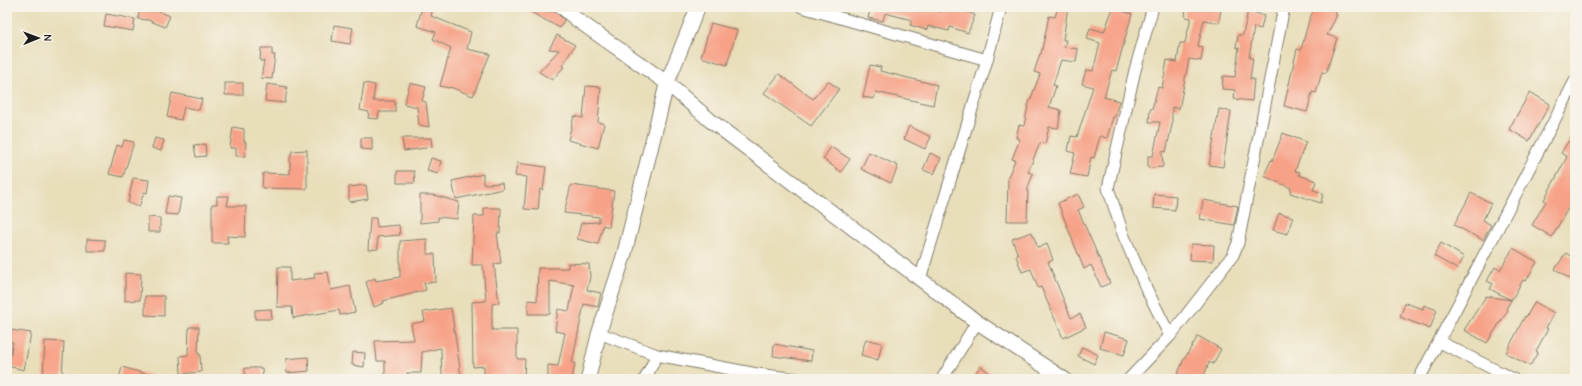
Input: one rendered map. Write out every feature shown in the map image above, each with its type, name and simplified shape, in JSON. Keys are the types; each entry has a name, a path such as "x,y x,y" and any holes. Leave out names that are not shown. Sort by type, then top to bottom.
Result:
{"street":[{"path":"562,7 576,20 667,84 711,120 977,322 1064,379"},
{"path":"588,379 600,333 624,255 667,84 698,7"},
{"path":"802,7 987,60"},
{"path":"920,279 987,60 1001,7"},
{"path":"1153,7 1135,70 1108,188 1123,234 1146,288 1170,336"},
{"path":"1129,379 1170,336 1232,255 1238,243 1284,7"},
{"path":"1419,379 1440,342 1575,81"},
{"path":"942,379 977,322"},
{"path":"600,333 657,355 756,376 797,379"},
{"path":"1440,342 1513,379"},
{"path":"645,379 657,355"}],"building":[{"path":"140,7 149,7 170,16 165,27 148,20 138,19"},
{"path":"422,7 433,7 431,16 471,32 467,49 490,54 473,96 450,87 440,86 451,48 433,39 436,32 417,26"},
{"path":"871,7 923,7 940,12 942,7 954,7 975,15 968,33 950,27 949,31 928,26 927,30 910,25 912,20 885,13 883,21 868,18"},
{"path":"1058,7 1068,7 1063,40 1066,40 1064,47 1078,49 1076,62 1061,60 1053,85 1056,86 1049,107 1061,110 1058,128 1049,127 1045,144 1040,143 1028,172 1033,174 1028,187 1027,221 1007,221 1008,177 1015,160 1012,159 1020,139 1016,138 1019,125 1024,126 1028,106 1040,74 1034,72 1041,54 1049,16 1055,17"},
{"path":"1186,7 1221,7 1219,23 1204,20 1198,46 1203,47 1201,61 1189,59 1179,109 1172,107 1172,125 1166,152 1162,151 1163,167 1148,168 1148,156 1153,156 1160,122 1149,122 1150,109 1152,109 1158,87 1162,88 1167,60 1177,62 1180,43 1185,43 1191,18 1185,17"},
{"path":"1315,7 1339,7 1335,14 1337,15 1327,35 1337,38 1326,73 1322,72 1316,93 1312,92 1307,112 1284,106 1297,49 1301,50 1309,20"},
{"path":"1113,8 1132,14 1116,71 1112,70 1104,97 1119,101 1115,117 1113,117 1107,138 1100,136 1094,158 1091,157 1087,177 1070,174 1075,153 1068,151 1071,136 1077,137 1093,87 1082,84 1086,70 1093,71 1100,43 1087,39 1090,28 1104,32"},
{"path":"525,9 556,12 564,20 560,28"},
{"path":"1248,10 1264,16 1261,29 1254,27 1249,58 1253,58 1250,79 1254,79 1252,101 1234,99 1235,90 1222,89 1223,76 1235,77 1239,48 1236,47 1238,35 1243,35"},
{"path":"106,14 135,19 133,31 104,26"},
{"path":"711,23 737,30 727,65 701,57"},
{"path":"334,25 353,28 350,44 332,41"},
{"path":"557,35 575,45 562,66 564,67 552,80 539,72 559,50 549,49"},
{"path":"261,48 272,48 272,55 275,55 272,79 261,78 264,61 260,61"},
{"path":"870,65 881,67 880,71 937,85 933,105 876,92 874,99 863,97"},
{"path":"779,74 813,99 828,81 839,89 811,126 764,93"},
{"path":"225,83 243,83 243,95 225,95"},
{"path":"364,83 375,85 373,101 395,101 395,112 379,112 378,119 368,118 369,112 360,110"},
{"path":"410,83 426,87 422,101 426,102 429,127 419,125 417,107 404,104"},
{"path":"267,84 287,87 285,103 265,101"},
{"path":"586,86 601,87 598,122 604,124 598,148 568,140 574,116 583,118"},
{"path":"1530,92 1550,104 1529,141 1509,129"},
{"path":"172,93 202,99 199,110 184,107 181,120 167,117"},
{"path":"1219,109 1231,111 1223,167 1209,165"},
{"path":"909,126 931,137 925,149 904,139"},
{"path":"233,127 244,129 244,142 246,142 245,156 236,156 236,148 230,148"},
{"path":"1575,131 1575,196 1552,237 1532,225 1546,201 1544,200 1567,157 1561,153"},
{"path":"1283,133 1306,142 1295,171 1300,172 1299,175 1316,181 1313,190 1323,193 1321,203 1290,193 1291,188 1264,176 1271,160 1272,161"},
{"path":"155,138 164,140 161,151 152,148"},
{"path":"361,138 372,138 372,150 361,149"},
{"path":"402,138 431,138 432,147 404,151"},
{"path":"124,140 134,142 123,177 109,174 117,145 122,147"},
{"path":"205,144 206,156 196,157 194,145"},
{"path":"831,147 850,159 841,172 823,159"},
{"path":"307,150 307,189 262,188 263,173 290,174 290,158 292,151"},
{"path":"869,152 898,166 891,183 861,169"},
{"path":"930,153 941,158 934,174 923,170"},
{"path":"431,158 441,161 438,174 427,171"},
{"path":"517,163 546,167 543,190 540,189 538,210 524,209 527,177 515,176"},
{"path":"397,171 414,171 415,183 397,183"},
{"path":"483,174 483,184 502,183 503,189 456,199 452,181"},
{"path":"133,178 149,180 147,193 144,192 139,207 128,203"},
{"path":"366,185 368,199 349,202 349,187"},
{"path":"571,185 614,191 609,227 603,225 598,244 577,239 581,223 599,222 599,217 564,213"},
{"path":"1471,193 1491,203 1483,220 1491,225 1483,240 1454,225"},
{"path":"1078,194 1084,207 1078,210 1110,283 1101,287 1091,265 1084,269 1058,203"},
{"path":"1154,194 1176,196 1175,210 1153,208"},
{"path":"420,195 433,195 459,202 457,219 438,217 438,221 420,223"},
{"path":"168,196 181,198 178,215 165,214"},
{"path":"217,196 229,196 227,206 246,206 245,237 227,236 228,243 212,243 212,204 217,204"},
{"path":"1203,200 1238,206 1234,225 1200,219"},
{"path":"484,208 501,208 500,233 497,233 501,263 494,264 499,303 492,304 492,330 517,330 517,359 525,359 524,378 510,377 510,375 484,376 484,366 473,367 472,302 486,301 483,265 472,265 474,216 484,216"},
{"path":"1279,213 1293,217 1287,234 1273,230"},
{"path":"148,217 160,218 160,232 148,232"},
{"path":"370,218 376,218 377,227 399,225 400,235 377,237 378,249 368,250"},
{"path":"1032,232 1038,248 1047,244 1053,260 1048,262 1071,318 1080,314 1086,327 1063,338 1041,287 1038,288 1031,269 1022,272 1016,256 1018,255 1012,239"},
{"path":"87,239 105,240 105,251 87,251"},
{"path":"427,239 427,254 435,254 436,282 424,283 426,290 383,301 384,303 374,307 366,282 375,278 376,281 400,277 400,241"},
{"path":"1441,243 1464,257 1457,269 1434,256"},
{"path":"1191,244 1214,245 1213,261 1190,260"},
{"path":"1513,248 1537,262 1526,281 1523,280 1506,309 1508,310 1487,343 1464,330 1486,296 1511,300 1490,289 1493,284 1487,281 1495,267 1500,270"},
{"path":"1566,253 1575,259 1575,282 1555,269"},
{"path":"568,263 589,264 590,277 587,290 601,293 598,307 584,304 572,363 575,363 572,379 548,379 548,365 558,366 565,333 555,331 558,309 569,311 574,285 550,281 550,314 528,314 528,300 537,301 538,268 568,268"},
{"path":"278,267 290,267 290,281 315,278 314,273 328,272 331,290 350,286 355,312 340,315 339,310 293,318 292,307 277,307"},
{"path":"125,273 141,274 140,300 125,301"},
{"path":"145,296 164,296 164,316 145,315"},
{"path":"1535,302 1554,313 1546,328 1548,329 1536,351 1538,352 1530,366 1506,353 1525,316 1526,317"},
{"path":"1405,303 1423,309 1424,305 1437,310 1430,329 1400,317"},
{"path":"451,308 461,376 442,376 441,348 422,352 421,373 407,373 407,379 385,379 385,361 377,361 375,341 414,340 411,324 425,321 423,312"},
{"path":"271,309 272,319 255,319 255,310"},
{"path":"189,327 199,327 198,354 200,354 201,372 181,374 180,356 188,355"},
{"path":"11,330 31,333 24,370 8,366 13,342 9,341"},
{"path":"1104,332 1129,339 1124,355 1100,348"},
{"path":"1198,336 1221,349 1213,364 1209,362 1203,379 1184,379 1177,376 1183,361"},
{"path":"866,339 882,343 878,360 861,355"},
{"path":"45,341 64,342 62,377 43,376"},
{"path":"774,344 812,351 811,361 773,356"},
{"path":"1082,347 1098,355 1094,364 1078,356"},
{"path":"353,352 365,353 364,367 352,365"},
{"path":"308,357 309,371 287,373 286,359"},
{"path":"980,366 990,373 986,379 972,379"},
{"path":"122,367 153,376 152,379 119,379"},
{"path":"245,368 262,368 263,379 245,379"}]}
